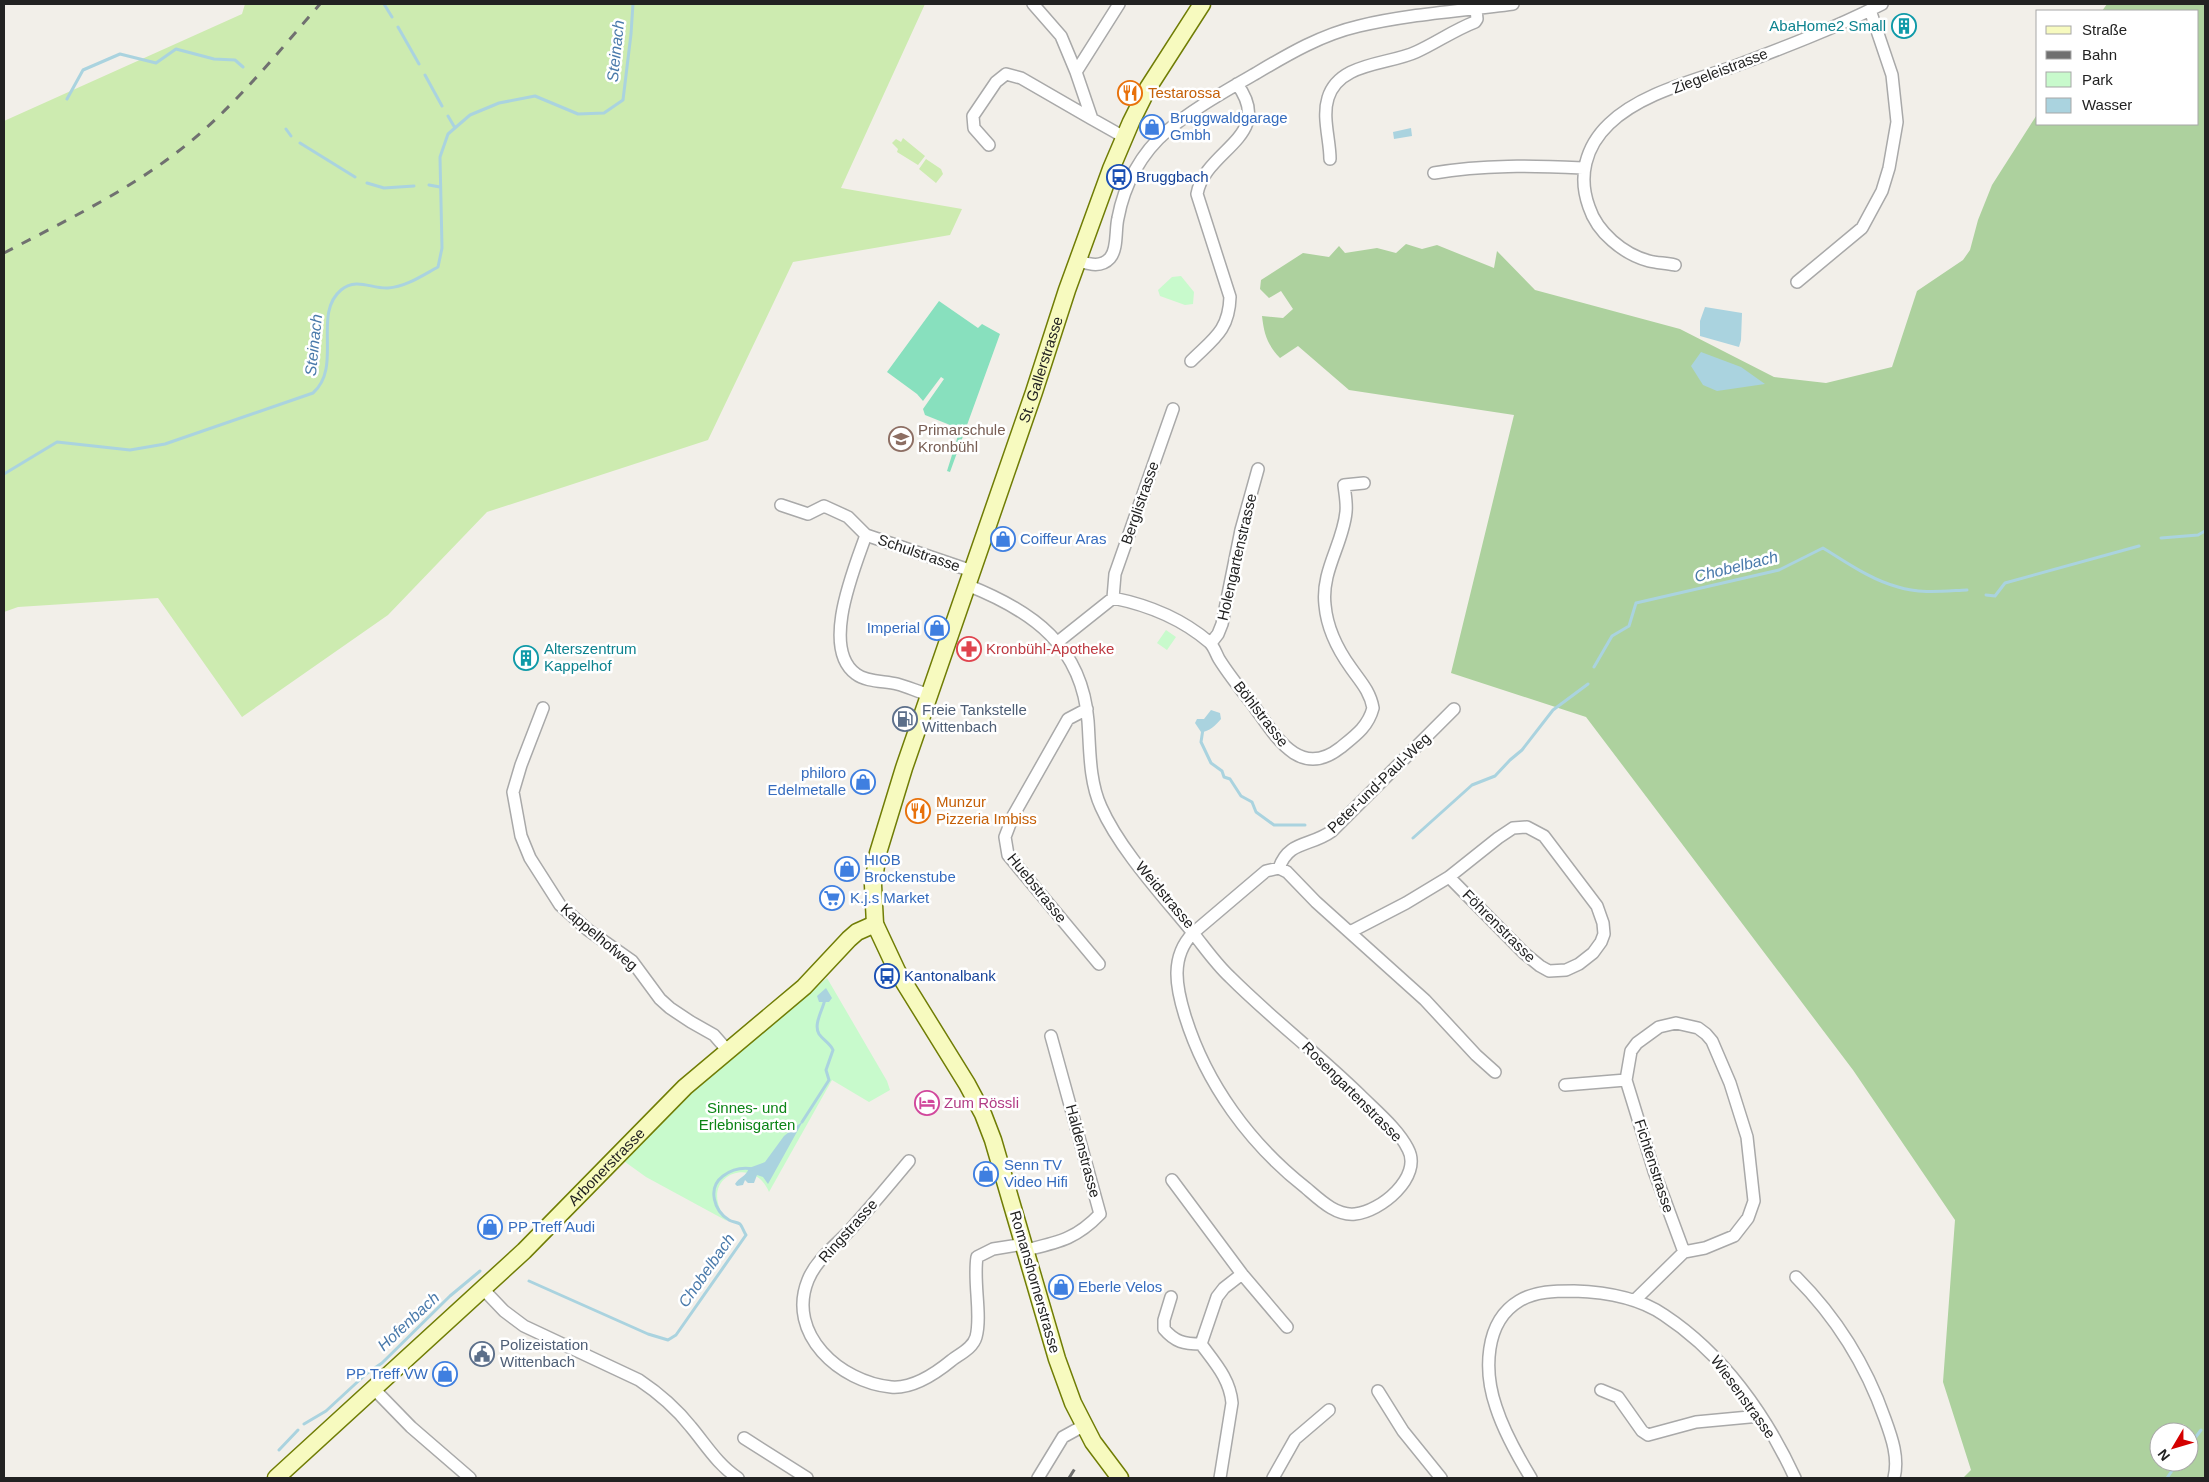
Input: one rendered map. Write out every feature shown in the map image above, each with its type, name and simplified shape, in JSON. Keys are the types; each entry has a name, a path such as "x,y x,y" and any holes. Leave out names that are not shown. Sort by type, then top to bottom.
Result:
{"main road":[{"name":"St. Gallerstrasse","path":"875,924 873,885 878,853 1078,261 1124,137 1148,88 1202,4"},
{"name":"Arbonerstrasse","path":"276,1478 572,1204 659,1111 814,978 857,932 875,924"},
{"name":"Romanshornerstrasse","path":"875,924 897,971 967,1084 983,1114 1001,1164 1058,1360 1083,1426 1118,1478"}],"street":[{"path":"1033,4 1062,36 1092,119"},
{"path":"1076,72 1119,4"},
{"path":"1078,261 1094,265 1110,258 1113,253 1117,219 1123,196 1139,163 1166,132 1237,84 1292,52 1330,35 1367,25 1513,4"},
{"name":"Ziegeleistrasse","path":"1675,265 1648,260 1636,255 1605,234 1591,215 1587,202 1584,168 1593,143 1600,134 1618,116 1636,105 1882,4"},
{"path":"1330,159 1326,112 1328,97 1343,76 1355,70 1416,52 1440,38 1475,22 1477,19 1476,9"},
{"path":"1797,282 1837,247 1856,234 1875,205 1890,168 1897,122 1892,75 1870,10"},
{"path":"989,145 974,128 973,116 996,82 1006,74 1020,78 1124,137"},
{"path":"1190,361 1217,335 1225,325 1229,314 1230,297 1197,194 1203,177 1238,137 1247,123 1249,117 1248,100 1237,84"},
{"path":"1434,173 1494,166 1584,168"},
{"name":"Berglistrasse","path":"1113,598 1115,574 1173,408"},
{"name":"Holengartenstrasse","path":"1211,643 1218,634 1222,624 1241,530 1258,470"},
{"name":"Böhlstrasse","path":"1113,598 1153,609 1170,617 1211,643 1218,658 1269,728 1291,752 1308,759 1322,759 1339,749 1366,726 1373,708 1366,689 1339,648 1327,619 1324,604 1328,567 1346,513 1344,485 1364,483"},
{"name":"Schulstrasse","path":"781,505 808,514 824,506 848,517 866,535 970,578"},
{"name":"Schulstrasse","path":"866,535 847,590 840,625 844,656 852,670 860,676 896,684 930,695"},
{"name":"Weidstrasse","path":"970,578 1043,627 1059,641 1076,670 1085,695 1093,785 1100,806 1122,844 1193,933 1266,871 1279,868"},
{"path":"1059,641 1113,598"},
{"name":"Kappelhofweg","path":"543,708 521,765 513,792 521,836 530,858 560,905 588,930 632,961 665,1003 691,1022 714,1035 728,1051"},
{"name":"Huebstrasse","path":"1087,709 1068,719 1013,816 1005,837 1008,855 1099,964"},
{"name":"Peter-und-Paul-Weg","path":"1279,868 1284,855 1293,848 1321,839 1332,831 1454,709"},
{"name":"Föhrenstrasse","path":"1350,932 1406,903 1450,877 1513,828 1527,827 1534,829 1544,836 1597,906 1603,923 1604,934 1601,942 1593,953 1580,964 1566,970 1549,971 1524,953 1450,877"},
{"path":"1279,868 1288,872 1316,902 1425,1000 1476,1055 1495,1072"},
{"name":"Rosengartenstrasse","path":"1193,933 1228,975 1333,1069 1389,1124 1408,1147 1411,1154 1410,1170 1402,1186 1377,1207 1363,1213 1348,1215 1324,1203 1288,1174 1233,1113 1218,1091 1201,1058 1181,1002 1177,964 1182,946 1193,933"},
{"name":"Fichtenstrasse","path":"1683,1023 1698,1028 1712,1041 1733,1090 1747,1137 1754,1201 1748,1218 1734,1236 1705,1248 1684,1252 1654,1171 1626,1080 1631,1051 1641,1038 1664,1025 1683,1023"},
{"name":"Haldenstrasse","path":"1025,1247 1067,1239 1086,1229 1100,1214 1052,1036"},
{"path":"1565,1085 1626,1080"},
{"name":"Ringstrasse","path":"909,1161 874,1204 820,1261 808,1280 804,1300 810,1334 820,1351 841,1370 866,1381 892,1387 909,1385 934,1374 965,1352 976,1337 977,1258 993,1250 1025,1247"},
{"path":"1172,1180 1242,1274 1287,1327"},
{"path":"1635,1300 1684,1252"},
{"path":"1201,1344 1218,1297 1224,1288 1242,1274"},
{"path":"1796,1277 1823,1307 1849,1343 1870,1379 1893,1440 1896,1468 1894,1478"},
{"path":"482,1289 524,1326 639,1380 655,1391 679,1413 714,1457 738,1478"},
{"name":"Wiesenstrasse","path":"1531,1478 1508,1436 1495,1405 1490,1382 1488,1358 1494,1330 1502,1315 1520,1300 1556,1291 1596,1292 1635,1300 1663,1314 1700,1341 1726,1368 1760,1416 1795,1478"},
{"path":"1171,1297 1164,1320 1164,1329 1172,1338 1183,1344 1201,1344"},
{"path":"1201,1344 1228,1382 1231,1392 1232,1403 1220,1478"},
{"path":"374,1389 411,1427 470,1478"},
{"path":"1600,1390 1618,1397 1642,1431 1648,1435 1696,1422 1760,1416"},
{"path":"1378,1391 1403,1431 1441,1478"},
{"path":"1273,1478 1295,1439 1329,1410"},
{"path":"1038,1478 1063,1436 1083,1426"},
{"path":"744,1438 806,1478"}],"green space":[{"path":"245,4 925,4 841,188 962,209 950,235 793,262 708,440 487,512 388,615 242,717 158,598 18,607 4,612 4,121 242,14"},
{"path":"2107,4 2205,4 2205,1478 1963,1478 1971,1470 1943,1382 1955,1220 1853,1070 1586,717 1451,673 1514,415 1349,390 1298,346 1280,358 1267,338 1262,316 1283,318 1293,309 1281,291 1269,298 1260,289 1261,280 1303,253 1329,257 1339,246 1345,253 1377,248 1396,253 1406,244 1422,249 1437,245 1494,268 1497,251 1535,290 1680,329 1774,377 1826,383 1892,367 1917,291 1963,260 1970,250 1978,220 1992,185 2036,116 2036,125 2199,125 2199,10 2103,10"},
{"path":"903,138 925,156 918,165 897,152 898,149 892,143 896,139 901,142"},
{"path":"926,159 941,169 943,174 936,183 919,169"},
{"path":"1181,276 1194,292 1193,304 1185,305 1160,296 1158,290 1172,277"},
{"path":"939,301 978,328 982,324 1000,334 950,472 947,471 960,429 925,415 923,409 944,379 941,377 923,401 917,394 887,372"},
{"path":"1166,630 1176,637 1167,650 1157,643"},
{"name":"Sinnes- und Erlebnisgarten","path":"827,978 887,1081 890,1090 869,1102 832,1080 769,1192 761,1180 751,1174 740,1172 730,1175 722,1182 717,1192 719,1206 727,1221 646,1177 621,1159 654,1124"}],"water":[{"path":"1411,128 1412,136 1394,139 1393,132"},
{"path":"1705,307 1742,313 1739,347 1700,336 1700,321"},
{"path":"1701,352 1741,367 1765,384 1717,391 1703,385 1691,366"},
{"path":"1211,710 1220,713 1221,719 1215,726 1201,732 1195,723 1197,719 1204,719"},
{"path":"826,988 832,998 829,1002 819,1002 817,996"},
{"path":"803,1121 768,1184 763,1177 757,1175 754,1183 748,1183 745,1180 743,1185 737,1186 735,1184 749,1168 765,1162 784,1136"}],"waterway":[{"path":"384,4 392,17"},
{"name":"Steinach","path":"4,474 57,442 130,450 165,444 313,393 322,382 326,369 329,313 333,300 341,290 353,284 382,288 395,287 414,280 438,267 442,248 440,157 448,134 470,115 499,103 535,96 578,114 604,113 623,100 633,4"},
{"path":"398,27 419,64"},
{"path":"67,99 83,70 120,54 156,63 176,49 214,59 235,60 243,67"},
{"path":"425,75 442,106"},
{"path":"448,116 455,128"},
{"path":"286,129 291,136"},
{"path":"300,143 355,177"},
{"path":"367,183 384,188 414,186"},
{"path":"429,185 440,187"},
{"name":"Chobelbach","path":"2161,538 2198,535 2205,531"},
{"name":"Chobelbach","path":"1986,595 1995,596 2005,583 2139,546"},
{"name":"Chobelbach","path":"1594,667 1612,636 1629,626 1636,603 1779,570 1823,548 1868,575 1898,587 1923,591 1967,590"},
{"name":"Chobelbach","path":"1413,838 1472,785 1495,776 1522,750 1553,710 1588,684"},
{"name":"Chobelbach","path":"1203,729 1201,742 1211,763 1222,771 1224,777 1230,779 1241,796 1252,802 1256,812 1274,825 1305,825"},
{"name":"Chobelbach","path":"802,1122 829,1080 826,1070 833,1050 817,1030 825,999"},
{"name":"Chobelbach","path":"529,1281 648,1334 668,1340 676,1335 746,1235 740,1224 729,1220 719,1211 714,1199 715,1187 718,1181 730,1172 741,1169 753,1169"},
{"name":"Hofenbach","path":"304,1424 326,1411 366,1374 382,1363 450,1296 480,1271"},
{"name":"Hofenbach","path":"279,1450 298,1430"},
{"path":"2167,1478 2171,1472"}],"railway":[{"path":"4,253 111,196 152,170 193,140 250,84 320,4"},
{"path":"1069,1478 1079,1462"}],"place":[{"name":"AbaHome2 Small","path":"1904,26"},
{"name":"Testarossa","path":"1130,93"},
{"name":"Bruggwaldgarage Gmbh","path":"1152,127"},
{"name":"Bruggbach","path":"1119,177"},
{"name":"Primarschule Kronbühl","path":"901,439"},
{"name":"Coiffeur Aras","path":"1003,539"},
{"name":"Imperial","path":"937,628"},
{"name":"Kronbühl-Apotheke","path":"969,649"},
{"name":"Alterszentrum Kappelhof","path":"526,658"},
{"name":"Freie Tankstelle Wittenbach","path":"905,719"},
{"name":"philoro Edelmetalle","path":"863,782"},
{"name":"Munzur Pizzeria Imbiss","path":"918,811"},
{"name":"HIOB Brockenstube","path":"847,869"},
{"name":"K.j.s Market","path":"832,898"},
{"name":"Kantonalbank","path":"887,976"},
{"name":"Zum Rössli","path":"927,1103"},
{"name":"Senn TV Video Hifi","path":"986,1174"},
{"name":"PP Treff Audi","path":"490,1227"},
{"name":"Eberle Velos","path":"1061,1287"},
{"name":"Polizeistation Wittenbach","path":"482,1354"},
{"name":"PP Treff VW","path":"445,1374"}]}
